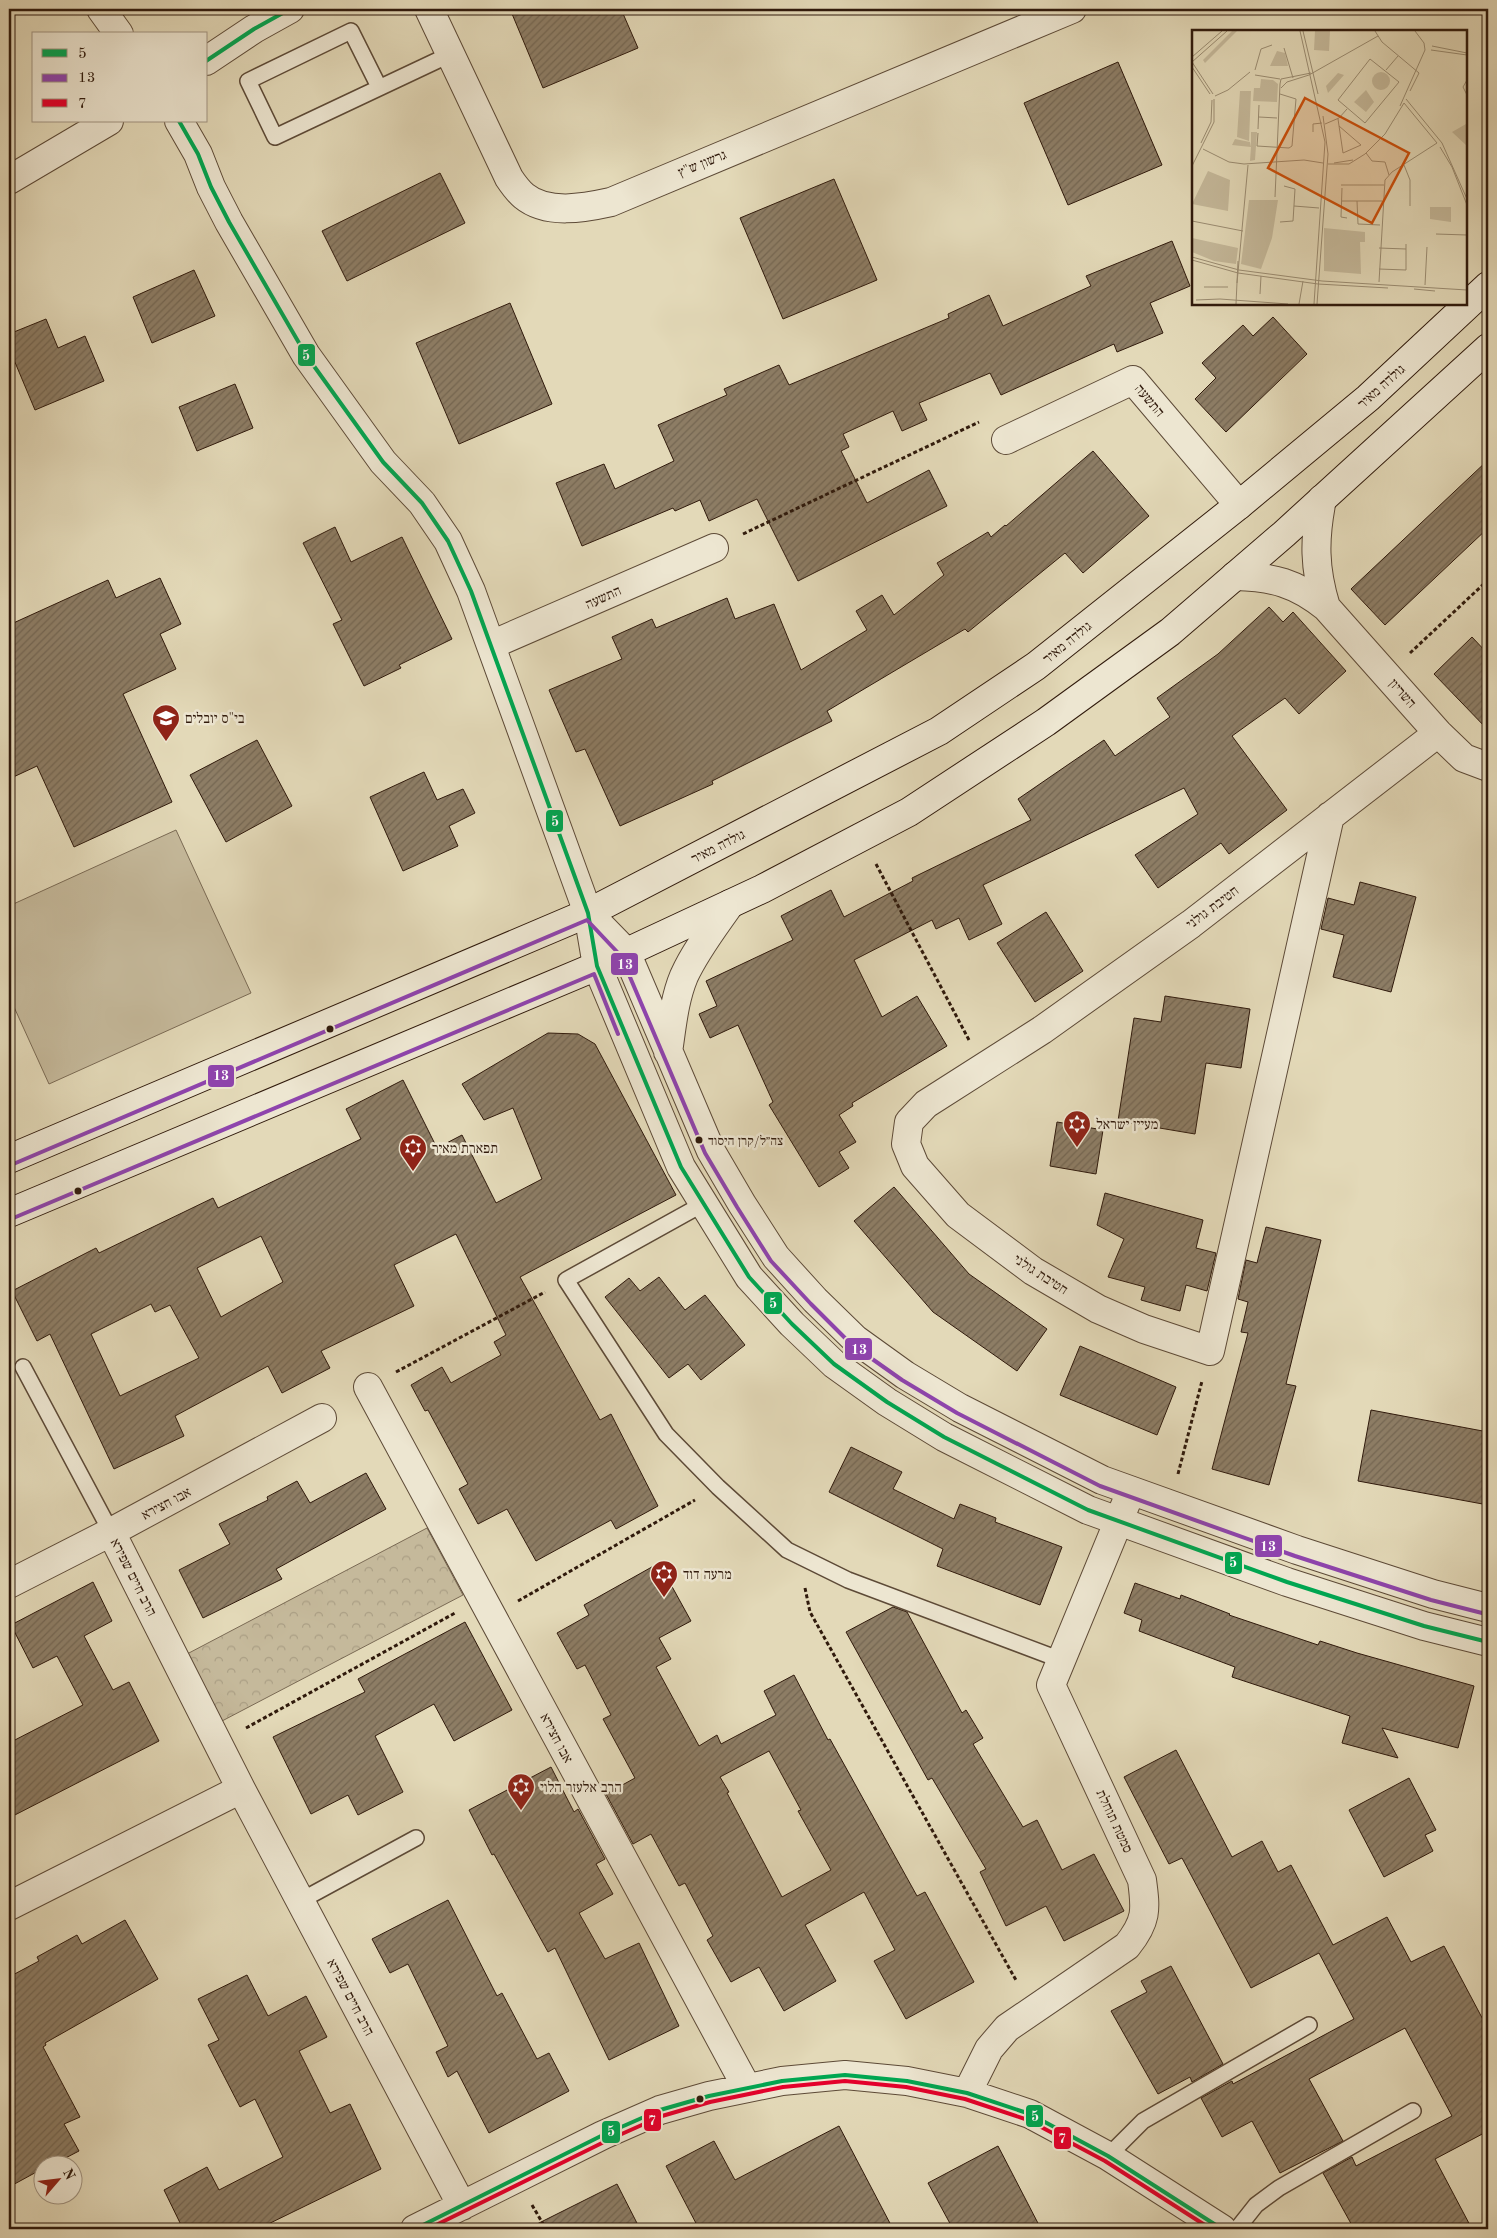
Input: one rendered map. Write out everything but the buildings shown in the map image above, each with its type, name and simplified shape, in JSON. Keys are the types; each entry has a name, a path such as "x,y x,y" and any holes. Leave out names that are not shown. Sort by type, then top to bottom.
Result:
{"street":[{"path":"101,9 118,32"},
{"path":"208,60 254,29 290,9"},
{"name":"גרשון ש\"ץ","path":"429,9 508,178 524,196 545,206 585,208 611,202 1072,9"},
{"path":"9,180 107,122"},
{"path":"180,122 198,154 211,187 229,222 306,355 383,462 422,503 448,541 471,591 588,913 597,966 682,1167 703,1204 750,1277 792,1324 834,1364 887,1402 944,1437 1088,1510 1296,1585 1424,1626 1488,1642"},
{"name":"גולדה מאיר","path":"9,1159 588,913 939,731 1036,666 1239,505 1368,398 1488,286"},
{"path":"9,1213 597,966 730,904 909,812 1046,722 1170,632 1322,499 1488,348"},
{"name":"התשעה","path":"1006,440 1133,380 1239,505"},
{"name":"השריון","path":"1322,499 1316,532 1315,553 1316,571 1326,607"},
{"name":"התשעה","path":"491,645 714,548"},
{"name":"השריון","path":"1235,576 1262,578 1296,586 1326,607 1438,733 1464,758 1488,767"},
{"name":"חטיבת גולני","path":"1210,1351 1144,1329 1098,1309 1033,1271 958,1215 915,1166 906,1144 909,1122 926,1104 1042,1030 1183,929 1438,733"},
{"path":"1210,1351 1330,816"},
{"path":"668,1053 674,1009 684,977 699,947 730,904"},
{"path":"588,913 626,952 711,1151 776,1257 815,1300 856,1339 905,1375 960,1408 1102,1480 1170,1506 1432,1594 1488,1608"},
{"name":"אבו חצירא","path":"368,1387 747,2088"},
{"name":"אבו חצירא","path":"9,1584 111,1532 322,1418"},
{"name":"סמטת תוחלת","path":"967,2093 989,2049 1007,2028 1127,1946 1138,1931 1146,1907 1142,1880 1051,1685 1131,1491"},
{"name":"הרב חיים שפירא","path":"111,1532 241,1789 462,2206"},
{"path":"9,1906 241,1789"},
{"path":"416,2229 602,2135 660,2110 710,2096 782,2081 845,2075 908,2080 967,2093 1030,2114 1108,2156 1222,2229"}],"lane":[{"path":"378,87 351,31 248,81 275,137 450,54"},
{"path":"703,1204 566,1280 666,1434 718,1487 787,1550 848,1580 1061,1660"},
{"name":"הרב חיים שפירא","path":"23,1367 111,1532"},
{"path":"300,1901 416,1838"},
{"path":"1108,2156 1143,2121 1309,2025"},
{"path":"1236,2229 1256,2205 1279,2188 1413,2111"}],"path":[{"path":"714,548 980,422 1006,440"},
{"path":"1387,674 1488,580"},
{"path":"862,837 984,1067"},
{"path":"368,1387 566,1280"},
{"path":"1170,1506 1210,1351"},
{"path":"218,1744 718,1487"},
{"path":"799,1556 810,1612 1033,2010"}],"green space":[{"path":"176,830 251,993 49,1084 9,996 9,906"},
{"path":"427,1528 463,1595 222,1721 187,1654"}],"transit line":[{"name":"5","path":"208,60 254,29 290,9"},
{"name":"5","path":"180,122 198,154 211,187 229,222 306,355 383,462 422,503 448,541 471,591 588,913 597,966 681,1167 749,1277 792,1324 834,1364 887,1402 944,1437 1088,1510 1287,1582 1424,1626 1488,1642"},
{"name":"13","path":"11,1165 587,920 621,956 705,1153 737,1207 771,1261 851,1344 902,1380 957,1413 1100,1486 1295,1556 1431,1600 1486,1614"},
{"name":"13","path":"11,1219 594,974 618,1034"},
{"name":"5","path":"415,2229 603,2135 660,2110 709,2096 782,2081 845,2075 907,2081 967,2093 1030,2114 1108,2156 1222,2229"},
{"name":"7","path":"428,2229 606,2141 662,2116 710,2102 783,2087 845,2081 906,2087 965,2099 1028,2120 1105,2161 1211,2229"}],"place":[{"name":"בי\"ס יובלים","path":"166,742"},
{"name":"צה״ל/קרן היסוד","path":"699,1140"},
{"name":"מעיין ישראל","path":"1077,1148"},
{"name":"תפארת מאיר","path":"413,1172"},
{"name":"מרעה דוד","path":"664,1598"},
{"name":"הרב אלעזר הלוי","path":"521,1811"}]}
